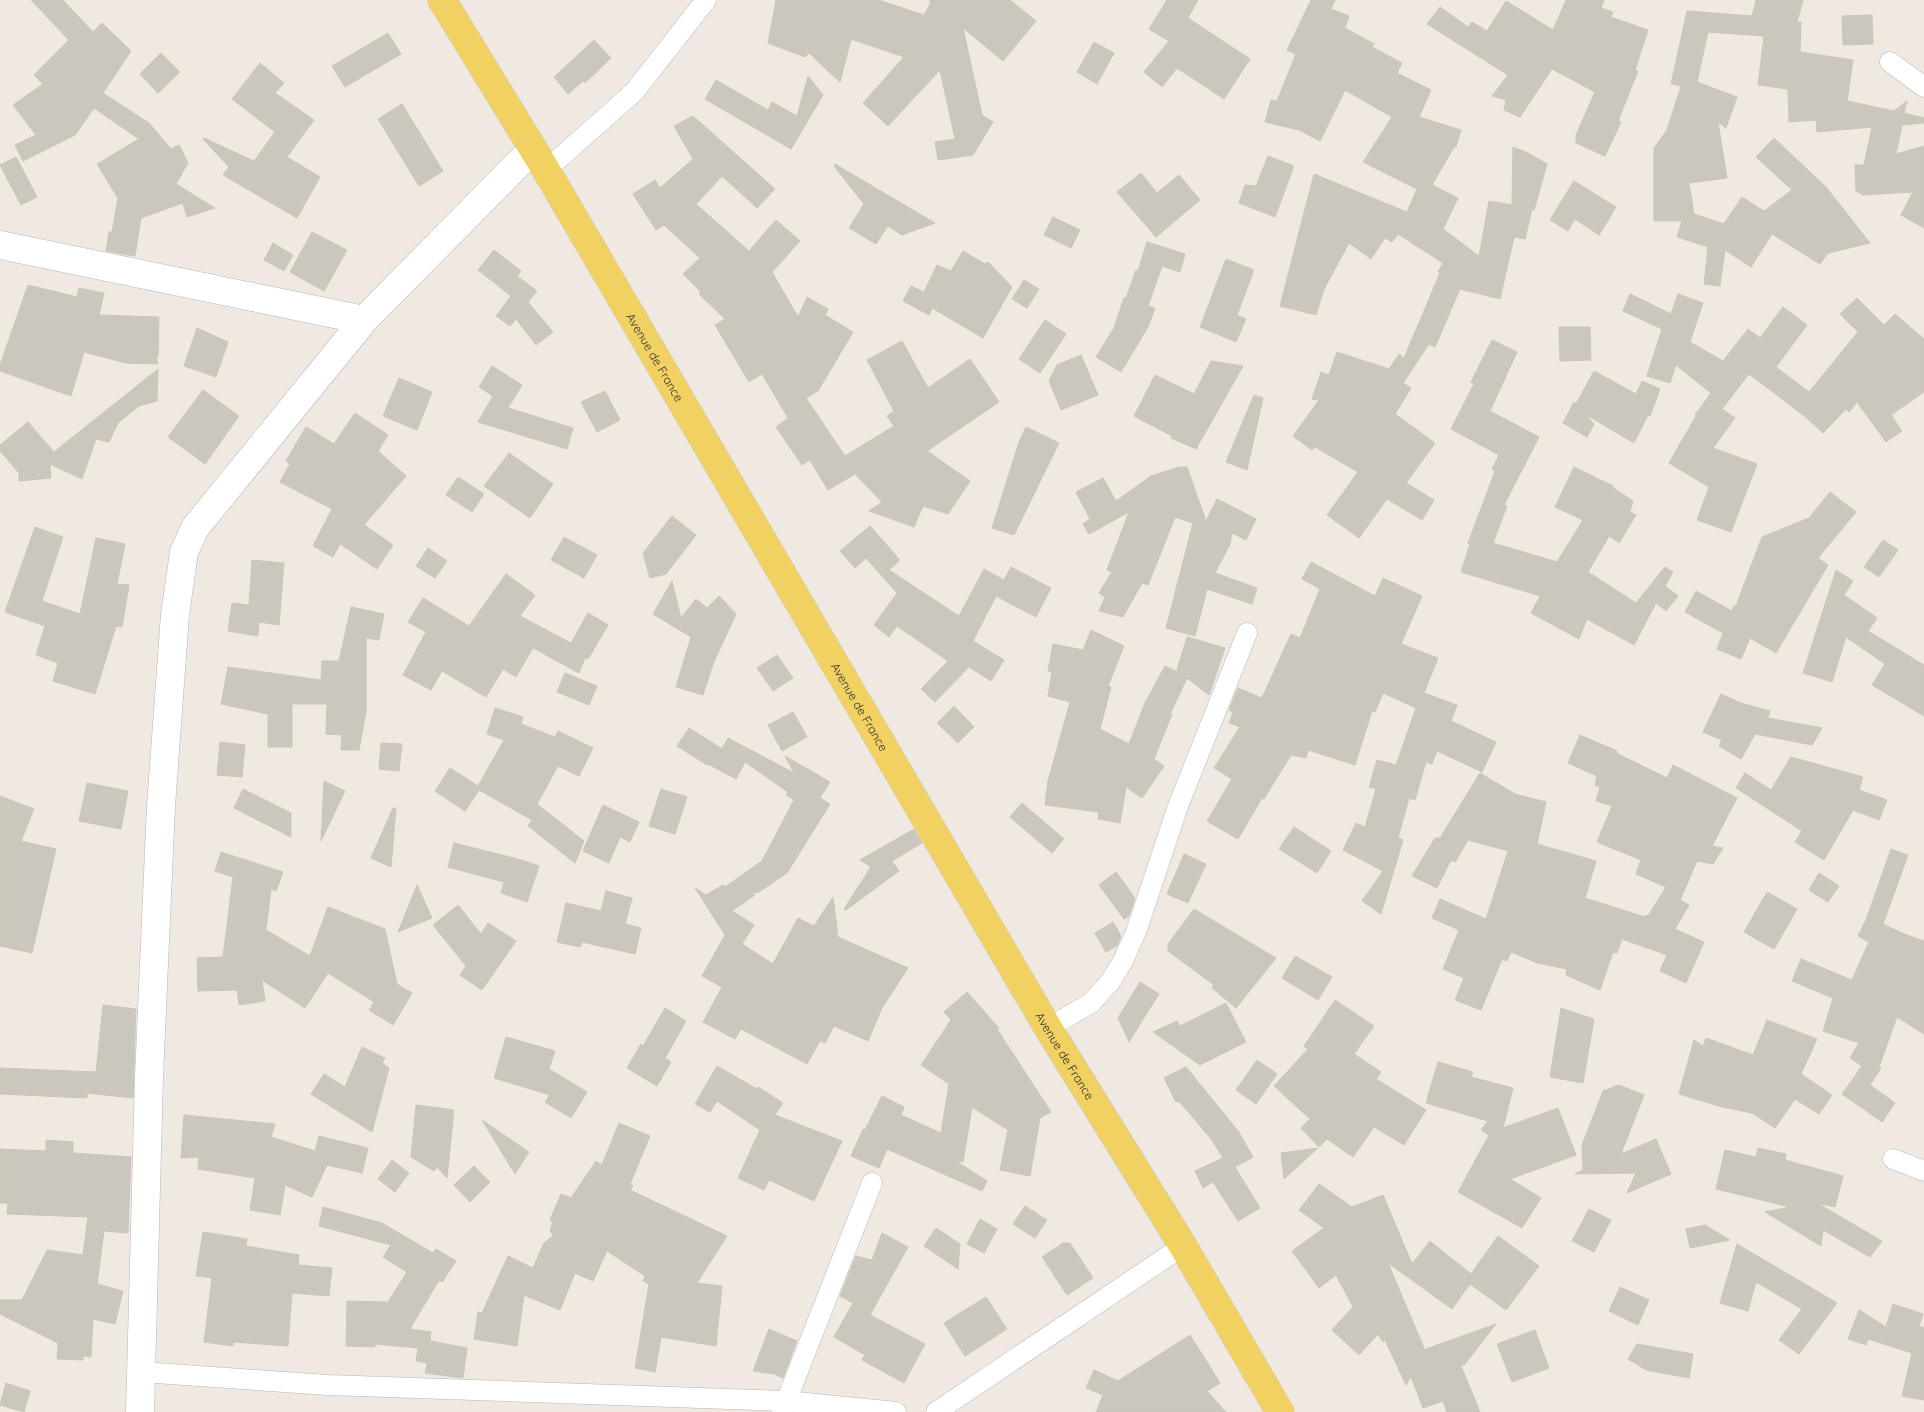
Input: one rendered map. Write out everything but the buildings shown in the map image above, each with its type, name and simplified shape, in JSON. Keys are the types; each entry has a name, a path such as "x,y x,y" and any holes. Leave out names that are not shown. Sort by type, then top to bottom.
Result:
{"main road":[{"name":"Avenue de France","path":"442,0 539,159 1048,1028 1183,1246 1280,1412"}],"street":[{"path":"140,1412 149,1076 161,806 175,614 184,552 195,528 364,320 539,159 634,92 706,0"},
{"path":"1890,62 1924,87"},
{"path":"0,245 364,320"},
{"path":"1048,1028 1091,1003 1110,982 1123,961 1136,932 1178,806 1247,633"},
{"path":"1893,1159 1924,1171"},
{"path":"784,1406 872,1183"},
{"path":"936,1412 1183,1246"},
{"path":"141,1372 328,1385 896,1412"}]}
